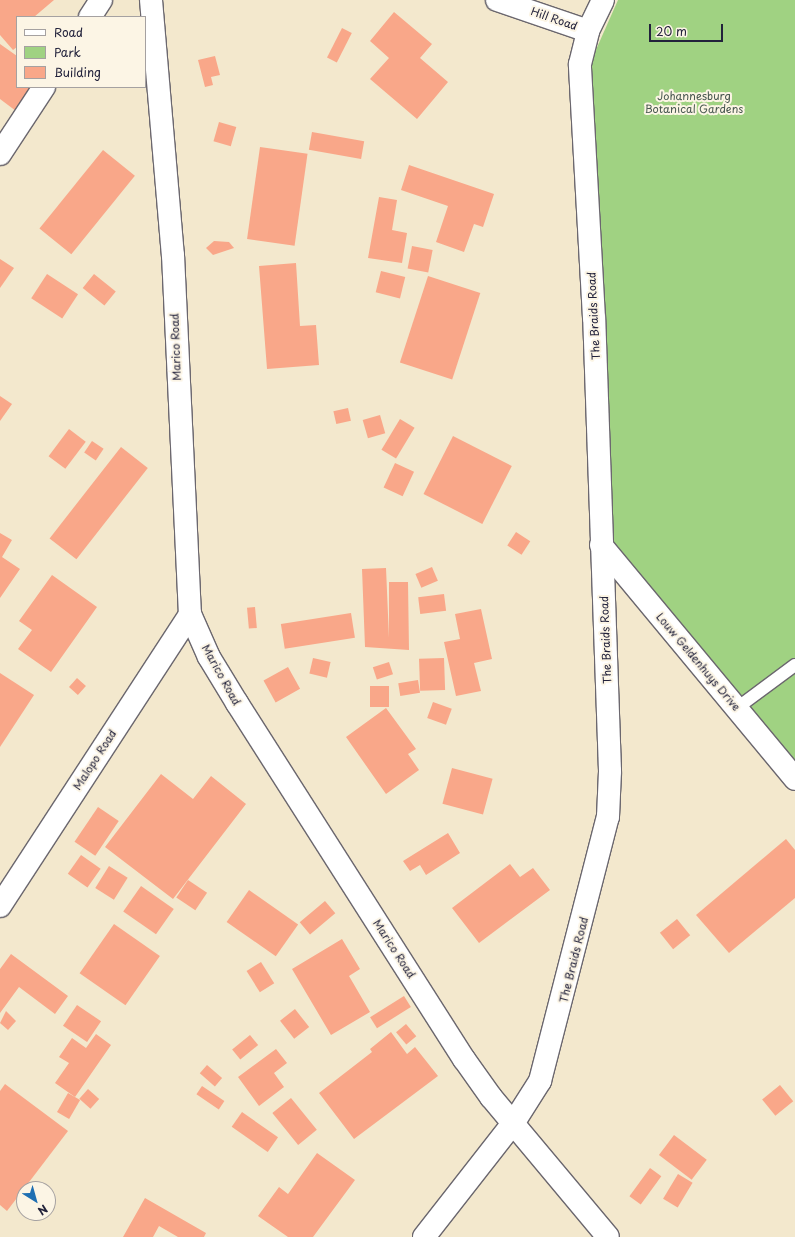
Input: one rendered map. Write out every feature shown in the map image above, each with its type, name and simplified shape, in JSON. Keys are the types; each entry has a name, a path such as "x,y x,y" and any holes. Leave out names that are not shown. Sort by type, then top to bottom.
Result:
{"street":[{"path":"91,16 101,0"},
{"name":"Marico Road","path":"151,0 172,255 190,614 237,703 464,1059 608,1237"},
{"name":"Hill Road","path":"497,0 588,31"},
{"name":"The Braids Road","path":"424,1237 514,1122 545,1069 608,817 610,771 602,545 580,64 588,31 603,0"},
{"path":"0,154 43,88"},
{"name":"Louw Geldenhuys Drive","path":"602,545 795,779"},
{"name":"Malopo Road","path":"0,906 190,614"}],"lane":[{"path":"737,708 795,665"}],"green space":[{"name":"Johannesburg Botanical Gardens","path":"618,0 795,0 795,774 606,550 591,61"}],"building":[{"path":"0,0 54,0 35,16 16,16 16,48 13,50 0,35"},
{"path":"394,12 432,44 420,58 448,82 417,119 370,79 389,58 370,41"},
{"path":"342,28 352,33 337,62 327,57"},
{"path":"0,44 16,55 16,88 40,88 20,114 0,99"},
{"path":"215,56 220,75 211,77 213,85 205,87 198,60"},
{"path":"219,122 236,127 231,146 213,141"},
{"path":"312,132 364,141 361,159 309,150"},
{"path":"260,147 308,154 295,246 247,239"},
{"path":"103,150 135,176 71,254 39,228"},
{"path":"409,165 494,194 483,227 474,224 464,252 436,242 448,206 401,190"},
{"path":"379,197 397,200 392,230 407,233 402,263 368,258"},
{"path":"214,241 229,242 234,248 213,255 206,248"},
{"path":"412,246 433,250 428,273 408,269"},
{"path":"0,259 14,268 0,288"},
{"path":"296,263 300,326 316,325 319,365 267,369 259,266"},
{"path":"381,271 405,277 400,298 376,292"},
{"path":"47,274 78,294 62,318 31,298"},
{"path":"94,274 116,292 104,306 83,288"},
{"path":"428,276 480,293 452,380 400,363"},
{"path":"0,396 12,404 0,421"},
{"path":"348,408 351,421 336,424 333,411"},
{"path":"380,415 385,433 368,438 363,420"},
{"path":"400,419 415,428 396,459 381,450"},
{"path":"69,429 86,442 65,469 49,456"},
{"path":"453,436 512,466 482,524 423,494"},
{"path":"92,441 104,449 96,460 84,453"},
{"path":"121,447 148,468 76,559 50,538"},
{"path":"395,463 414,472 403,496 384,487"},
{"path":"516,532 530,541 522,555 507,545"},
{"path":"0,533 12,540 2,557 20,569 0,598"},
{"path":"432,567 438,581 421,588 415,574"},
{"path":"386,568 389,638 389,582 408,582 409,650 365,647 362,569"},
{"path":"52,575 97,607 51,672 18,649 32,630 19,621"},
{"path":"444,594 446,611 420,614 418,597"},
{"path":"255,607 257,628 249,629 247,608"},
{"path":"481,609 492,659 474,663 481,691 456,696 444,642 460,639 455,614"},
{"path":"351,613 355,638 285,649 281,624"},
{"path":"313,658 331,662 327,678 309,674"},
{"path":"444,658 445,690 420,691 419,659"},
{"path":"389,662 393,674 377,680 373,667"},
{"path":"288,667 300,689 276,702 264,681"},
{"path":"0,673 34,695 0,747"},
{"path":"77,678 86,686 78,695 69,687"},
{"path":"418,680 420,693 400,696 398,683"},
{"path":"370,686 389,686 389,707 370,707"},
{"path":"433,702 452,709 446,725 427,718"},
{"path":"386,708 416,749 408,754 419,770 386,794 346,737"},
{"path":"452,768 493,779 483,815 442,804"},
{"path":"161,774 193,799 211,776 246,804 173,899 105,847"},
{"path":"98,807 119,821 95,856 75,842"},
{"path":"448,833 460,853 426,875 420,865 410,871 403,861"},
{"path":"786,839 795,850 795,898 729,953 696,915"},
{"path":"81,855 101,869 87,888 68,874"},
{"path":"510,864 520,877 533,868 550,890 479,943 452,908"},
{"path":"109,866 128,878 114,900 95,888"},
{"path":"188,880 207,893 195,910 176,897"},
{"path":"141,886 174,909 156,934 123,911"},
{"path":"249,890 298,924 276,956 227,922"},
{"path":"325,901 335,913 310,934 300,922"},
{"path":"677,919 690,935 673,949 660,933"},
{"path":"114,924 160,956 125,1005 80,973"},
{"path":"342,939 360,969 349,976 370,1012 331,1035 292,969"},
{"path":"11,954 68,996 55,1014 19,987 0,1013 0,969"},
{"path":"261,962 274,983 260,992 247,971"},
{"path":"404,996 411,1007 377,1028 370,1017"},
{"path":"77,1005 101,1021 87,1042 63,1026"},
{"path":"295,1009 309,1027 294,1039 280,1021"},
{"path":"6,1011 16,1021 8,1030 0,1023"},
{"path":"406,1024 416,1036 406,1045 396,1032"},
{"path":"391,1032 407,1054 415,1047 438,1076 354,1139 319,1093 372,1052 370,1049"},
{"path":"96,1034 111,1045 75,1097 55,1083 69,1063 59,1057 72,1038 86,1048"},
{"path":"250,1035 258,1045 240,1060 232,1049"},
{"path":"276,1049 287,1063 274,1073 284,1087 259,1106 238,1077"},
{"path":"207,1065 222,1078 215,1086 200,1073"},
{"path":"5,1084 68,1131 30,1181 16,1181 16,1199 7,1211 0,1205 0,1091"},
{"path":"780,1085 793,1101 775,1116 762,1099"},
{"path":"202,1086 224,1101 219,1109 196,1094"},
{"path":"88,1089 99,1099 90,1109 79,1099"},
{"path":"68,1093 80,1100 69,1119 57,1112"},
{"path":"291,1098 317,1130 298,1145 272,1113"},
{"path":"242,1112 278,1137 268,1152 232,1127"},
{"path":"674,1135 707,1160 692,1180 659,1155"},
{"path":"317,1153 355,1180 313,1237 288,1237 258,1216 279,1187 288,1194"},
{"path":"650,1168 661,1176 641,1205 629,1196"},
{"path":"678,1174 693,1183 678,1208 663,1199"},
{"path":"145,1198 206,1233 204,1237 178,1237 159,1226 153,1237 123,1237"}]}
